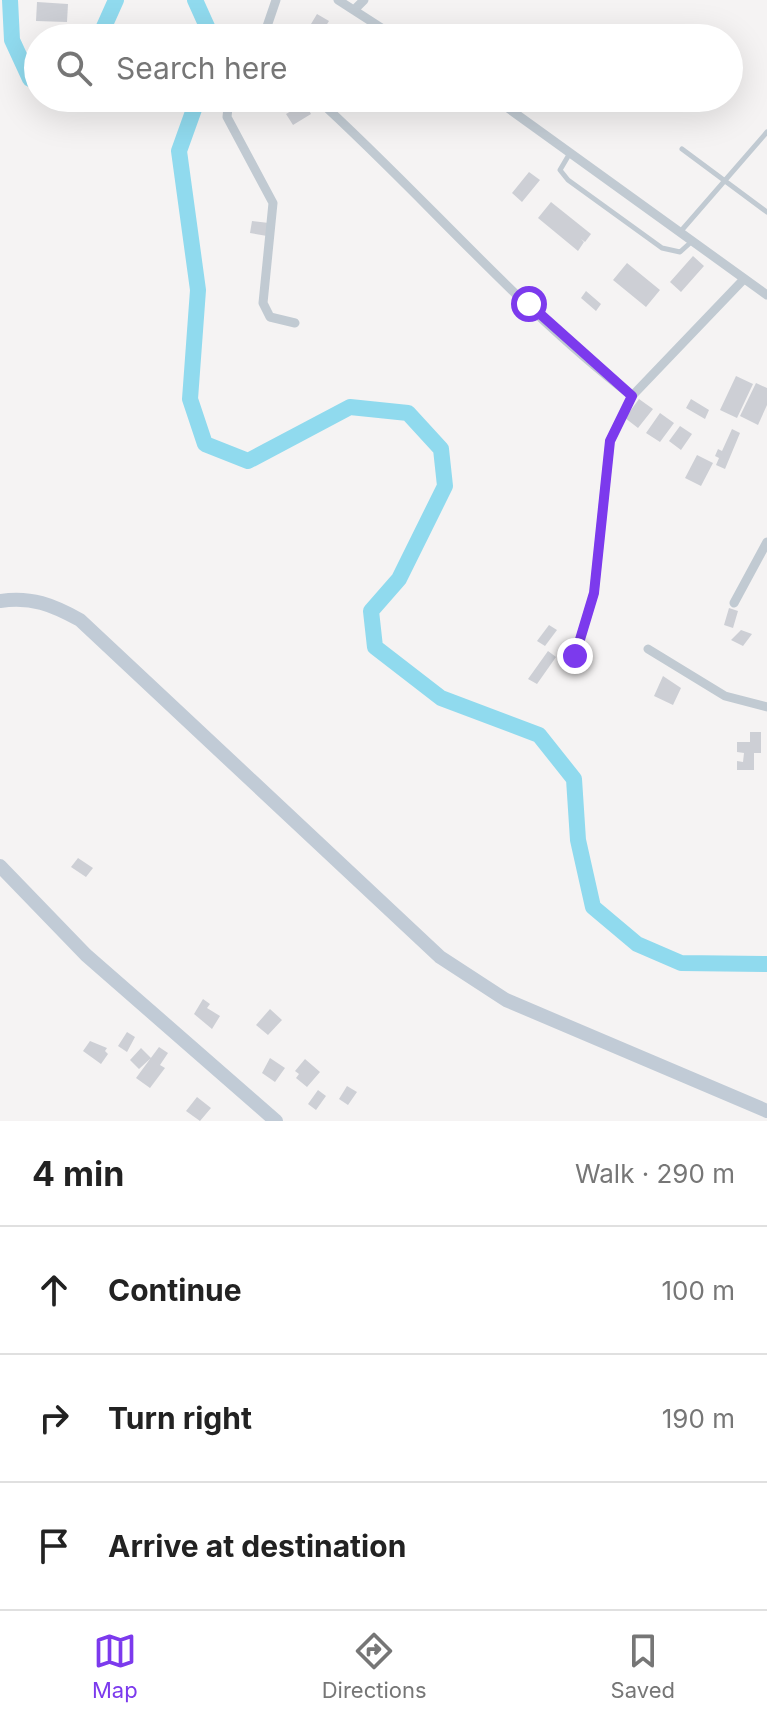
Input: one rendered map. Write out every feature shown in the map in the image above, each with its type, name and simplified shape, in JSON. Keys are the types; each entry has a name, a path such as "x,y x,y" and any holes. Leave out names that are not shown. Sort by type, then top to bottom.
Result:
{"main road":[{"path":"0,601 21,598 53,605 80,620 440,957 506,1000 767,1111"},
{"path":"0,866 86,955 276,1121"}],"street":[{"path":"268,24 276,0"},
{"path":"338,0 376,24"},
{"path":"354,10 364,0"},
{"path":"228,112 227,117 273,203 263,303 270,317 295,323"},
{"path":"330,112 494,272 598,369 632,396"},
{"path":"513,112 690,243 767,295"},
{"path":"575,656 594,593 610,441 632,396 744,279"},
{"path":"734,603 767,542"},
{"path":"648,649 725,696 767,707"}],"lane":[{"path":"679,235 767,132"},
{"path":"682,149 767,212"},
{"path":"570,153 560,170 568,180 662,248 680,252 690,243"}],"building":[{"path":"37,2 68,4 67,22 36,21"},
{"path":"317,14 329,21 327,24 311,24"},
{"path":"310,112 311,114 293,125 286,114"},
{"path":"529,172 540,180 522,202 512,193"},
{"path":"551,202 591,234 585,242 581,239 584,242 578,251 538,218"},
{"path":"252,221 269,223 267,236 250,233"},
{"path":"693,256 704,266 681,292 670,282"},
{"path":"627,263 660,290 646,307 613,280"},
{"path":"586,291 601,304 596,311 581,298"},
{"path":"736,376 753,384 737,418 720,410"},
{"path":"756,383 767,388 767,405 758,425 740,416"},
{"path":"639,399 653,409 638,428 625,418"},
{"path":"691,399 709,410 705,419 686,408"},
{"path":"660,413 674,423 660,442 646,433"},
{"path":"680,426 692,434 681,450 669,441"},
{"path":"732,429 740,433 725,469 716,465 719,458 715,456 718,449 722,451"},
{"path":"697,455 713,463 701,486 685,478"},
{"path":"729,608 738,611 733,628 724,625"},
{"path":"549,625 557,630 545,646 537,641"},
{"path":"741,630 752,634 743,646 731,640"},
{"path":"548,651 556,657 537,684 528,679"},
{"path":"663,676 681,688 673,705 654,696"},
{"path":"750,732 761,732 761,753 754,753 754,770 737,770 737,761 743,762 744,753 737,752 737,742 750,742"},
{"path":"78,858 93,868 86,877 71,867"},
{"path":"203,999 210,1004 207,1008 220,1016 212,1029 194,1014"},
{"path":"270,1009 282,1020 268,1035 256,1025"},
{"path":"127,1032 135,1037 127,1052 118,1046"},
{"path":"90,1041 107,1048 105,1051 108,1054 101,1064 83,1051"},
{"path":"159,1047 168,1053 160,1065 165,1068 150,1088 136,1078"},
{"path":"141,1048 151,1058 139,1069 130,1060"},
{"path":"270,1058 285,1068 275,1082 262,1073"},
{"path":"305,1059 320,1072 307,1087 296,1078 299,1074 295,1071"},
{"path":"347,1086 357,1092 348,1105 339,1099"},
{"path":"318,1090 326,1096 316,1110 308,1104"},
{"path":"197,1097 211,1108 200,1121 186,1111"}],"waterway":[{"path":"10,0 12,40 24,66"},
{"path":"105,24 116,0"},
{"path":"195,0 206,24"},
{"path":"193,112 179,151 198,290 190,399 205,444 248,461 350,407 408,413 441,449 445,486 399,579 371,611 375,647 441,698 539,735 574,779 578,840 593,907 637,944 681,963 767,964"}],"route":[{"path":"529,304 598,369 632,396 610,441 594,593 575,656"}]}
